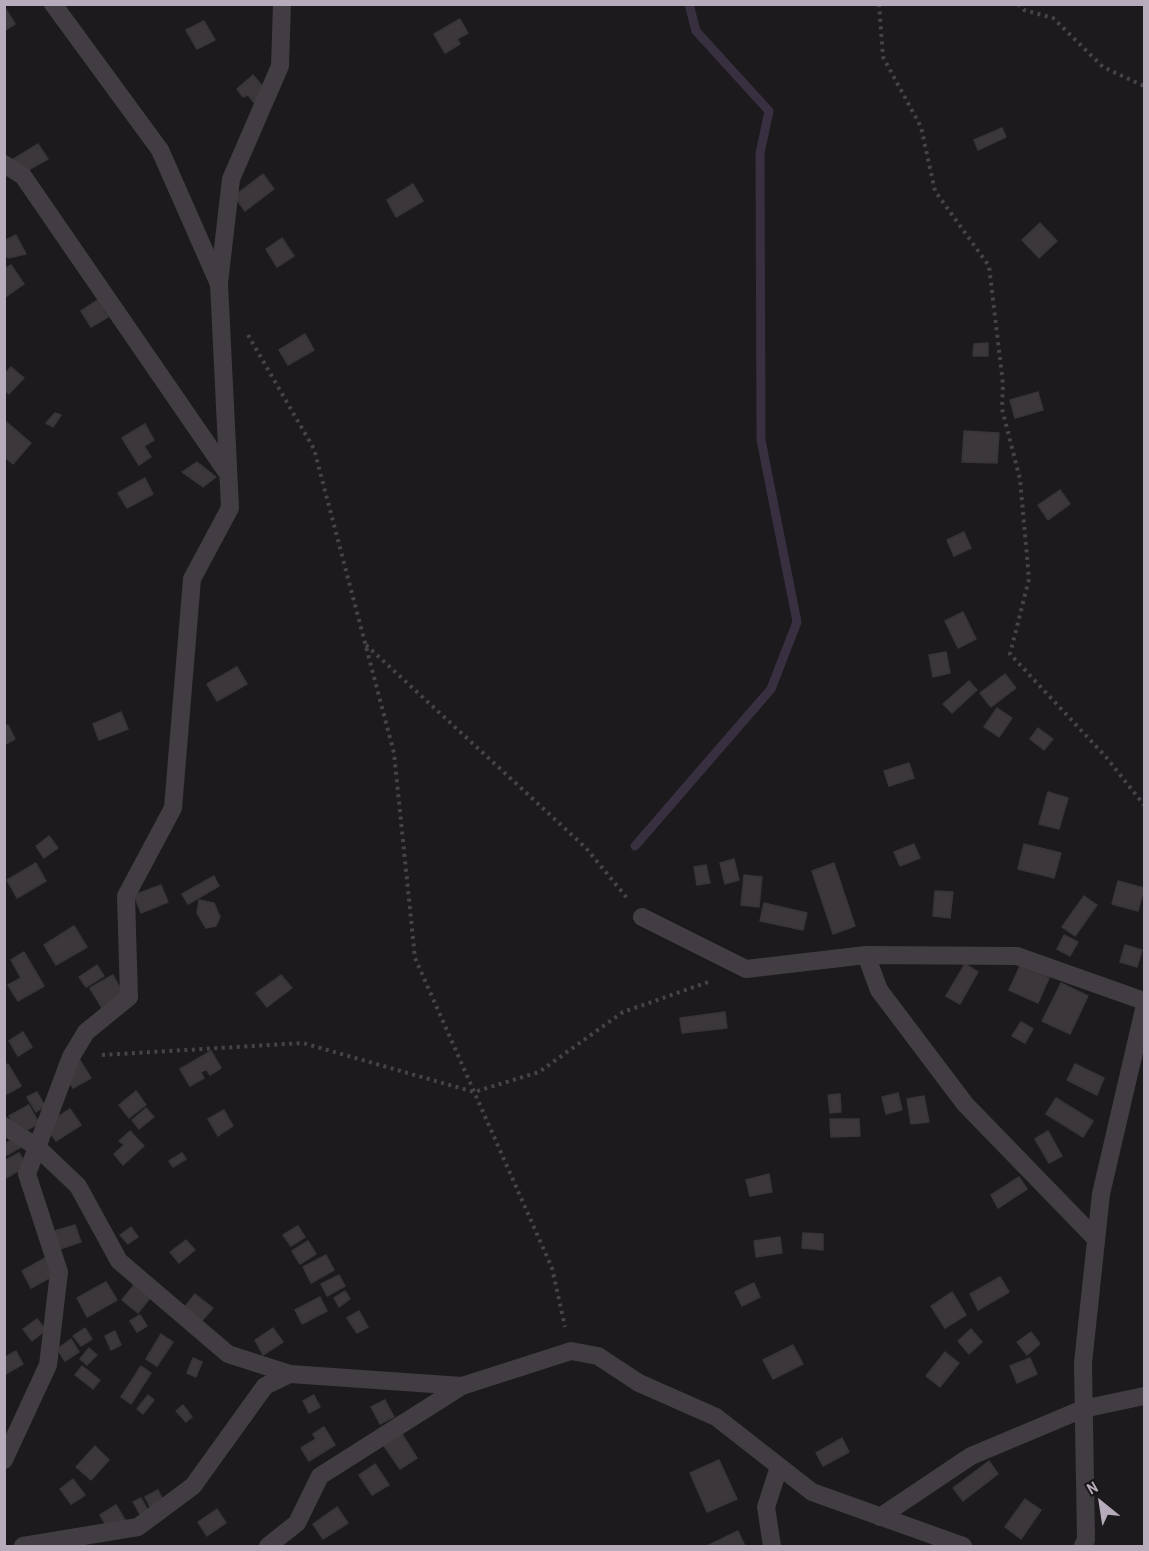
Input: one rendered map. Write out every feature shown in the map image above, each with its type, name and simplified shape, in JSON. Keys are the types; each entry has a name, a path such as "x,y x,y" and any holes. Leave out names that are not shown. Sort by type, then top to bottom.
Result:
{"street":[{"path":"53,4 160,150 219,284"},
{"path":"4,1460 48,1365 59,1272 27,1174 71,1057 86,1032 129,997 126,896 173,808 192,579 230,508 219,284 231,179 280,66 282,4"},
{"path":"4,164 23,176 228,474"},
{"path":"642,916 746,969 866,955 1017,956 1144,1001"},
{"path":"866,955 879,990 965,1104 1096,1239"},
{"path":"1083,1546 1086,1540 1083,1363 1101,1194 1144,1009"},
{"path":"4,1126 37,1147 78,1186 119,1261 228,1354 290,1374 462,1386"},
{"path":"268,1546 297,1523 320,1476 462,1386 571,1351 598,1356 639,1383 716,1417 812,1492 963,1546"},
{"path":"23,1546 138,1527 193,1486 265,1386 290,1374"},
{"path":"880,1517 971,1456 1083,1409 1144,1396"},
{"path":"772,1546 766,1506 780,1467"}],"path":[{"path":"879,4 883,57 921,127 935,191 989,266 1003,384 1002,410 1020,479 1029,579 1010,654 1106,757 1144,805"},
{"path":"1018,4 1024,10 1053,18 1103,67 1144,86"},
{"path":"243,325 314,450 394,753 414,958 552,1268 571,1351"},
{"path":"365,644 586,848 642,916"},
{"path":"71,1057 303,1043 474,1092 539,1072 623,1012 746,969"}],"building":[{"path":"4,6 15,24 4,31"},
{"path":"460,19 468,33 457,39 460,44 445,53 434,34"},
{"path":"204,21 215,40 197,49 186,30"},
{"path":"253,75 269,94 256,105 248,95 243,97 237,89"},
{"path":"1002,128 1006,137 978,150 974,140"},
{"path":"38,144 48,159 21,174 12,160"},
{"path":"263,174 274,189 245,211 234,196"},
{"path":"413,184 423,201 396,217 387,200"},
{"path":"1040,223 1057,241 1039,258 1022,240"},
{"path":"16,235 26,254 8,258 4,255 4,241"},
{"path":"282,238 294,256 277,267 266,249"},
{"path":"11,265 24,284 4,298 4,269"},
{"path":"98,300 108,317 91,327 81,311"},
{"path":"305,334 314,350 288,365 279,350"},
{"path":"988,343 988,356 973,356 974,344"},
{"path":"11,367 24,378 9,394 4,390 4,374"},
{"path":"1038,392 1043,410 1015,418 1010,400"},
{"path":"55,413 61,415 53,427 46,423"},
{"path":"4,420 31,443 13,464 4,457"},
{"path":"145,424 154,440 144,446 151,457 139,465 122,438"},
{"path":"964,431 999,433 997,463 962,462"},
{"path":"197,462 216,477 203,487 182,472"},
{"path":"145,478 153,494 127,508 118,493"},
{"path":"1060,490 1070,504 1048,520 1038,505"},
{"path":"964,532 971,548 954,556 947,540"},
{"path":"963,612 976,639 958,648 945,621"},
{"path":"946,652 950,673 933,677 929,655"},
{"path":"237,667 247,684 217,701 207,684"},
{"path":"1005,674 1016,688 991,707 980,693"},
{"path":"969,681 977,690 952,713 943,704"},
{"path":"997,708 1012,718 999,737 984,727"},
{"path":"121,712 128,729 99,740 93,724"},
{"path":"8,725 15,739 4,745 4,727"},
{"path":"1038,728 1053,739 1044,750 1030,739"},
{"path":"909,763 914,778 889,786 884,771"},
{"path":"1048,792 1068,798 1059,829 1039,824"},
{"path":"49,836 58,848 44,858 36,846"},
{"path":"914,844 920,858 900,866 894,852"},
{"path":"1024,844 1061,853 1054,878 1018,869"},
{"path":"734,859 739,880 725,884 720,863"},
{"path":"36,863 46,881 17,898 7,880"},
{"path":"834,863 855,926 833,934 812,871"},
{"path":"706,865 710,883 697,885 694,867"},
{"path":"744,875 762,877 759,907 741,905"},
{"path":"214,876 219,886 188,904 182,894"},
{"path":"1118,881 1144,888 1138,911 1112,904"},
{"path":"161,885 168,902 141,913 134,895"},
{"path":"935,891 953,892 950,918 933,916"},
{"path":"1084,896 1097,905 1075,936 1062,927"},
{"path":"199,900 214,903 220,917 216,926 206,928 197,913"},
{"path":"764,903 807,913 803,930 760,921"},
{"path":"74,926 87,947 56,965 44,945"},
{"path":"1064,935 1078,942 1070,956 1057,949"},
{"path":"1125,945 1142,950 1137,967 1120,962"},
{"path":"24,952 44,986 18,1001 8,985 21,978 11,960"},
{"path":"965,964 978,972 960,1004 946,996"},
{"path":"97,965 104,976 86,987 79,977"},
{"path":"1020,966 1049,978 1038,1003 1009,990"},
{"path":"113,975 124,995 102,1008 90,988"},
{"path":"281,975 292,988 267,1007 256,993"},
{"path":"1061,983 1088,996 1070,1034 1042,1021"},
{"path":"725,1012 727,1028 682,1033 680,1018"},
{"path":"1021,1022 1033,1029 1025,1043 1012,1036"},
{"path":"23,1032 32,1047 18,1056 9,1041"},
{"path":"211,1051 221,1068 210,1075 206,1069 201,1072 204,1078 190,1086 180,1069"},
{"path":"76,1054 91,1078 73,1088 59,1064"},
{"path":"8,1064 21,1086 7,1094 4,1090 4,1066"},
{"path":"1075,1064 1104,1078 1097,1095 1067,1080"},
{"path":"136,1091 146,1105 129,1118 119,1105"},
{"path":"37,1092 45,1106 36,1112 27,1097"},
{"path":"898,1093 902,1110 886,1114 882,1097"},
{"path":"840,1094 841,1112 830,1113 828,1095"},
{"path":"924,1096 929,1122 911,1124 907,1099"},
{"path":"1056,1098 1093,1121 1083,1137 1046,1114"},
{"path":"29,1105 39,1123 20,1134 9,1116"},
{"path":"146,1108 154,1117 139,1129 132,1120"},
{"path":"70,1109 81,1125 56,1141 45,1125"},
{"path":"224,1110 233,1126 218,1136 208,1119"},
{"path":"830,1119 859,1119 860,1136 831,1137"},
{"path":"130,1131 144,1146 123,1165 114,1154 124,1145 119,1141"},
{"path":"1048,1131 1062,1156 1049,1163 1035,1139"},
{"path":"16,1138 21,1147 7,1155 4,1151 4,1144"},
{"path":"19,1153 27,1166 4,1179 4,1161"},
{"path":"182,1153 186,1159 173,1167 169,1161"},
{"path":"769,1174 772,1192 750,1196 746,1180"},
{"path":"1019,1177 1027,1189 998,1208 991,1195"},
{"path":"75,1225 81,1242 54,1251 48,1233"},
{"path":"298,1226 305,1237 291,1246 283,1235"},
{"path":"131,1227 138,1237 128,1244 120,1235"},
{"path":"803,1233 823,1234 823,1250 802,1248"},
{"path":"780,1237 782,1253 756,1257 754,1241"},
{"path":"186,1240 195,1250 179,1263 170,1252"},
{"path":"308,1241 316,1254 300,1264 292,1251"},
{"path":"326,1255 334,1270 311,1283 303,1267"},
{"path":"45,1258 55,1275 31,1288 22,1271"},
{"path":"339,1275 345,1286 327,1296 321,1284"},
{"path":"1000,1277 1009,1292 978,1310 970,1294"},
{"path":"106,1282 117,1300 87,1317 77,1298"},
{"path":"754,1283 760,1297 742,1306 735,1292"},
{"path":"134,1285 150,1298 138,1313 122,1300"},
{"path":"345,1291 350,1299 339,1307 334,1298"},
{"path":"952,1292 966,1315 945,1328 931,1306"},
{"path":"195,1294 213,1308 200,1323 183,1309"},
{"path":"320,1297 327,1311 302,1324 295,1310"},
{"path":"359,1311 368,1327 357,1333 347,1318"},
{"path":"140,1315 147,1326 137,1332 130,1321"},
{"path":"37,1319 46,1330 32,1341 23,1329"},
{"path":"85,1328 92,1339 81,1346 73,1336"},
{"path":"273,1328 283,1342 263,1355 255,1340"},
{"path":"971,1329 982,1342 969,1354 958,1341"},
{"path":"115,1331 121,1345 111,1350 105,1336"},
{"path":"1031,1332 1040,1344 1027,1355 1017,1342"},
{"path":"161,1334 173,1342 157,1366 146,1359"},
{"path":"71,1339 79,1352 65,1361 57,1349"},
{"path":"793,1345 803,1364 773,1379 763,1360"},
{"path":"89,1348 97,1355 87,1365 80,1359"},
{"path":"16,1351 23,1364 4,1375 4,1358"},
{"path":"945,1352 959,1363 940,1387 926,1376"},
{"path":"193,1358 202,1362 196,1377 187,1373"},
{"path":"1030,1358 1037,1374 1017,1383 1010,1366"},
{"path":"82,1366 100,1380 93,1389 75,1375"},
{"path":"141,1366 151,1373 131,1404 121,1397"},
{"path":"148,1395 154,1400 143,1414 137,1409"},
{"path":"314,1395 320,1407 309,1413 303,1401"},
{"path":"385,1400 394,1417 380,1424 371,1407"},
{"path":"183,1405 192,1417 186,1422 176,1411"},
{"path":"324,1427 335,1445 309,1461 301,1448 316,1439 313,1434"},
{"path":"400,1431 417,1458 400,1469 382,1443"},
{"path":"842,1438 849,1452 823,1466 816,1453"},
{"path":"95,1446 109,1460 91,1480 76,1467"},
{"path":"719,1460 737,1499 707,1512 690,1473"},
{"path":"989,1461 998,1474 963,1501 953,1488"},
{"path":"375,1464 389,1485 372,1495 359,1475"},
{"path":"73,1479 85,1495 71,1504 60,1489"},
{"path":"158,1490 165,1504 152,1511 145,1497"},
{"path":"141,1498 149,1512 141,1516 133,1502"},
{"path":"1025,1499 1041,1510 1021,1539 1005,1527"},
{"path":"116,1505 125,1520 109,1530 100,1515"},
{"path":"337,1507 348,1523 323,1539 313,1524"},
{"path":"217,1509 226,1523 207,1536 198,1522"},
{"path":"738,1531 745,1546 707,1546"}],"waterway":[{"path":"635,846 771,689 797,622 761,440 760,153 769,111 696,31 689,4"}]}
